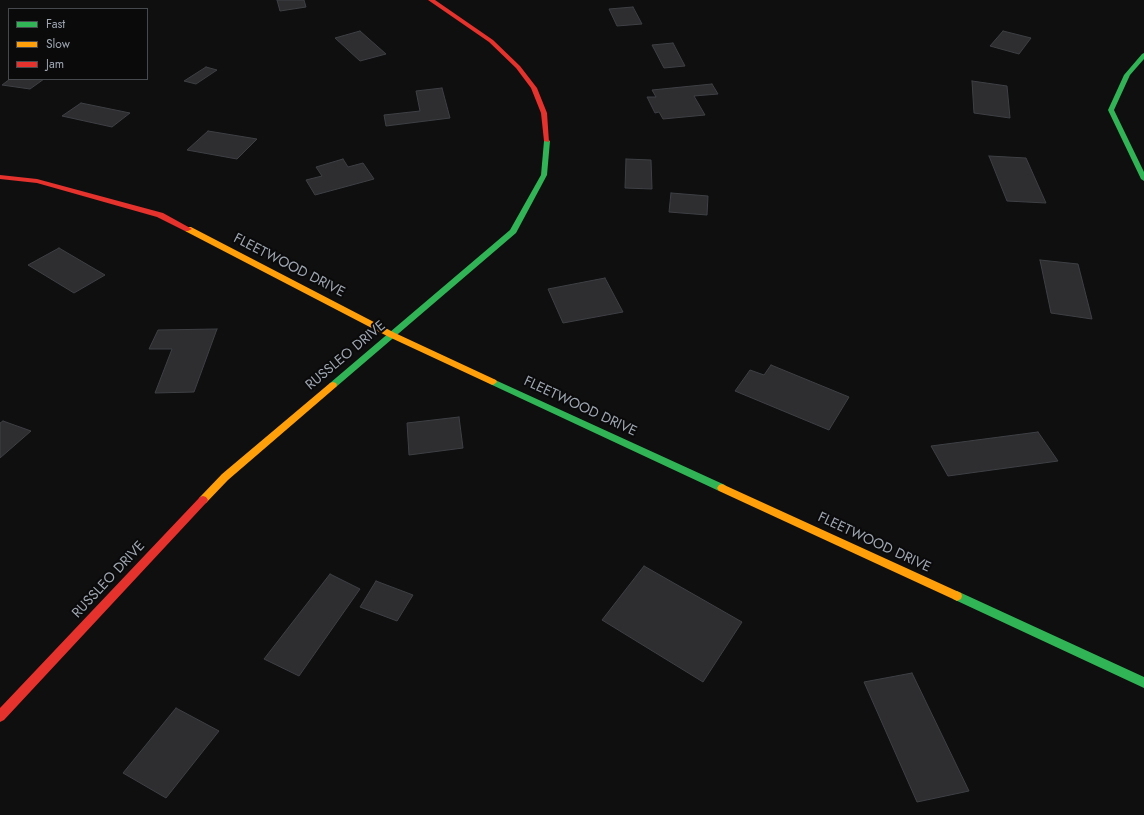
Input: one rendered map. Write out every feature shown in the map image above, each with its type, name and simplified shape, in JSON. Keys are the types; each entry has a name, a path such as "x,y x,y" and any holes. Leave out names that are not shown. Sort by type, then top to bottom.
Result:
{"street":[{"name":"RUSSLEO DRIVE","path":"0,716 225,477 392,336 513,231 544,175 547,143 544,113 534,88 518,67 491,41 431,0"},
{"path":"1144,55 1127,75 1111,110 1144,180"},
{"name":"FLEETWOOD DRIVE","path":"0,177 37,181 160,215 392,336 1144,683"}],"building":[{"path":"277,0 304,0 306,7 280,11"},
{"path":"633,7 642,24 617,26 609,9"},
{"path":"360,31 386,54 360,61 335,38"},
{"path":"1003,31 1031,38 1019,54 990,46"},
{"path":"673,43 685,66 664,68 652,45"},
{"path":"206,67 217,70 196,84 184,81"},
{"path":"9,80 43,80 30,89 2,85"},
{"path":"972,81 1007,86 1010,118 974,113"},
{"path":"712,84 718,94 694,96 705,115 663,119 659,112 655,113 647,97 656,97 652,90"},
{"path":"442,88 450,118 386,126 384,115 420,111 416,91"},
{"path":"81,103 130,113 112,127 62,116"},
{"path":"208,131 257,139 237,159 187,150"},
{"path":"989,156 1026,158 1046,203 1007,201"},
{"path":"343,159 348,167 363,163 374,179 315,195 306,180 322,176 316,167"},
{"path":"626,159 651,160 652,189 625,188"},
{"path":"671,193 708,196 707,215 669,212"},
{"path":"59,248 105,275 74,293 28,265"},
{"path":"1040,260 1078,264 1092,319 1051,313"},
{"path":"605,278 623,312 563,323 548,289"},
{"path":"217,329 194,392 155,393 172,349 149,349 158,330"},
{"path":"771,365 849,397 829,430 735,391 750,370 764,375"},
{"path":"459,417 463,448 409,455 407,423"},
{"path":"3,421 31,431 0,458 0,423"},
{"path":"1038,432 1058,461 948,476 931,446"},
{"path":"644,566 742,622 703,682 602,620"},
{"path":"330,574 360,589 299,676 264,659"},
{"path":"376,581 413,595 397,621 360,607"},
{"path":"912,673 969,791 917,802 864,682"},
{"path":"176,708 219,731 166,798 123,773"}],"traffic: fast":[{"path":"1144,55 1127,75 1111,110 1144,179"},
{"path":"333,385 513,231 544,175 547,141"},
{"path":"493,382 722,488"},
{"path":"957,596 1144,683"}],"traffic: slow":[{"path":"188,229 392,335 493,382"},
{"path":"203,500 225,477 333,385"},
{"path":"722,488 957,596"}],"traffic: jam":[{"path":"431,0 491,41 518,67 534,88 544,113 547,141"},
{"path":"0,177 37,181 160,215 188,229"},
{"path":"0,716 203,500"}]}
